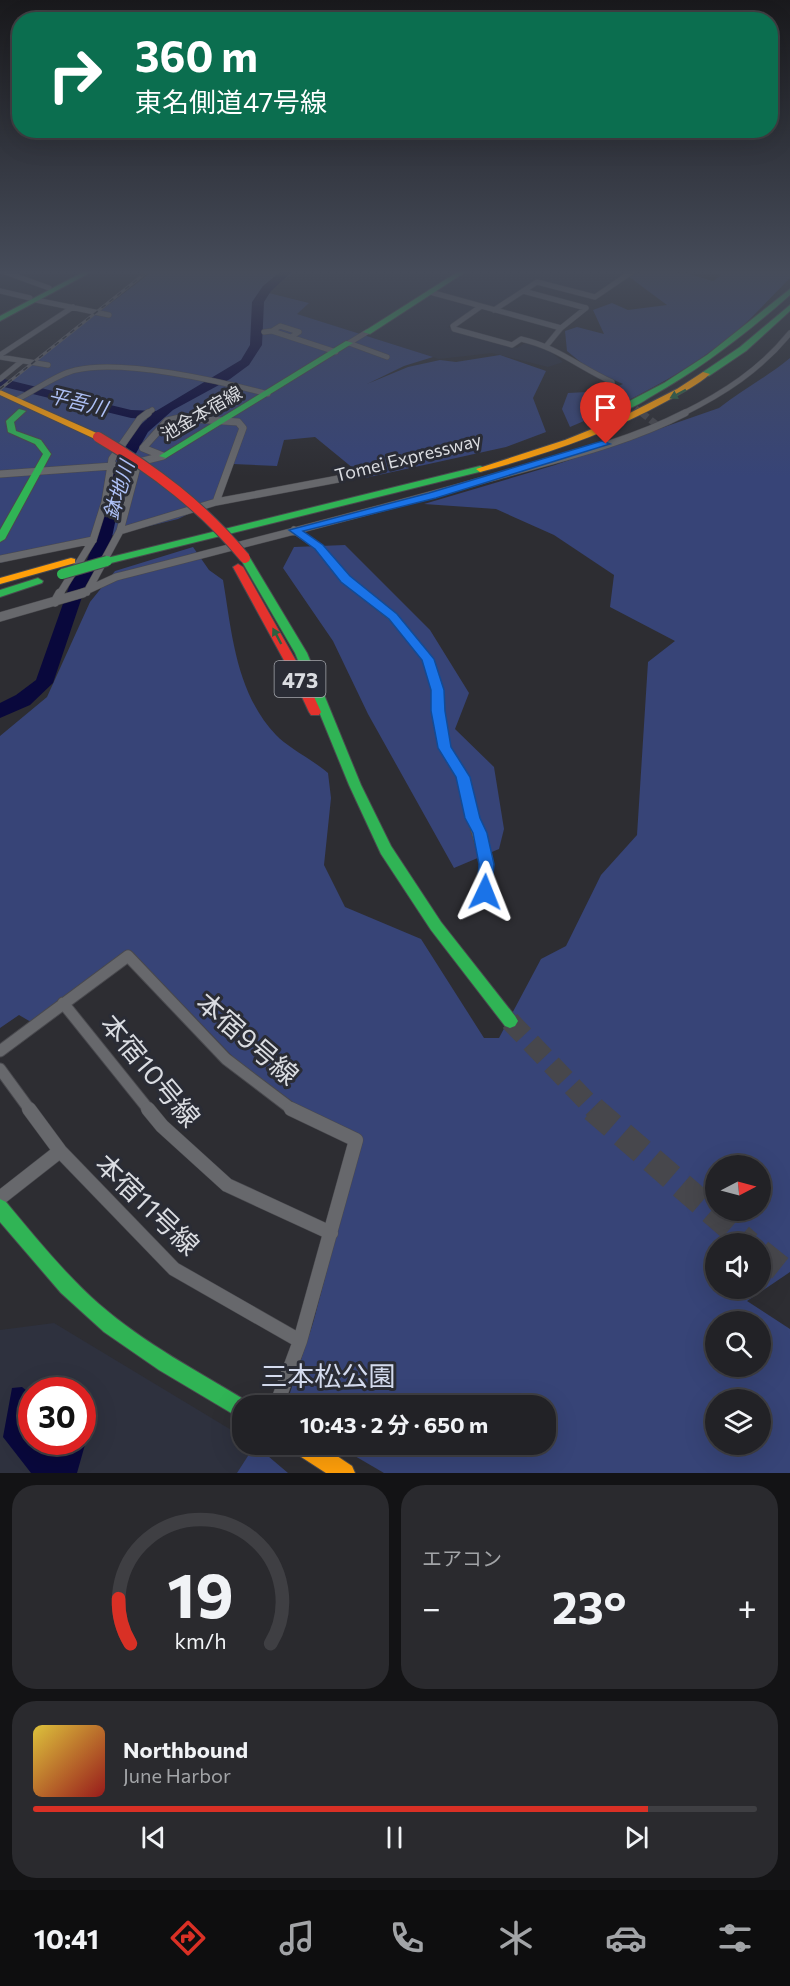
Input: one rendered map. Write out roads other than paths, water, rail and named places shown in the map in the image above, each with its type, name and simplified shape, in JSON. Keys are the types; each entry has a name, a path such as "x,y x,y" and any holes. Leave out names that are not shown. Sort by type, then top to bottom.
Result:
{"main road":[{"name":"Tomei Expressway","path":"0,594 110,556 445,468 577,428 636,402 688,375 737,340"},
{"name":"Tomei Expressway","path":"0,581 70,561 110,556 412,487 537,453 582,437 657,405 716,371 756,340"},
{"name":"池金本宿線","path":"163,456 349,343"},
{"name":"473","path":"0,392 147,465 187,496 230,537 240,559 266,589 307,665 361,800 390,857 443,938 510,1021"},
{"name":"473","path":"0,402 22,402"},
{"path":"0,539 47,454 45,448 38,442 12,432 9,427 10,421 22,402"},
{"path":"0,1208 41,1260 93,1311 144,1350 232,1403"},
{"path":"316,1455 345,1473"}],"street":[{"path":"0,356 24,340"},
{"path":"299,340 336,352"},
{"path":"349,343 354,340"},
{"path":"496,340 512,345 520,340"},
{"path":"524,340 547,345 590,372 612,382 612,387 623,398"},
{"path":"547,345 551,340"},
{"path":"0,617 87,592 116,577 423,498 624,438 681,416 704,404 761,367 784,340"},
{"path":"349,343 387,357"},
{"path":"0,356 48,365"},
{"path":"0,379 22,361"},
{"path":"22,402 73,370 105,365 228,382 268,394"},
{"path":"55,602 93,540 105,502 112,459 140,419 152,410"},
{"path":"163,456 143,448 167,421 180,418 238,422 243,428 216,502"},
{"path":"0,474 110,467 163,456"},
{"path":"87,592 120,531 138,463"},
{"path":"120,531 216,502 338,479"},
{"path":"294,530 319,547 345,579 393,616 428,659 438,690 438,711 445,748 463,777 473,818 480,833 487,864 485,892"},
{"path":"0,559 93,540"},
{"name":"本宿9号線","path":"0,1051 128,956 231,1063 294,1111 356,1140 300,1341"},
{"name":"本宿10号線","path":"63,1003 162,1126 227,1185 331,1233"},
{"path":"0,1070 60,1151 0,1198"},
{"name":"本宿11号線","path":"60,1151 174,1269 300,1341"},
{"path":"280,1395 300,1341"}],"waterway":[{"name":"鉢地川","path":"0,711 23,700 44,683 78,584 95,561 104,537 119,471 142,430 168,407 226,376 245,362 256,345 256,340"},
{"name":"平吾川","path":"0,382 131,414 156,415"}],"tunnel":[{"path":"623,398 644,414"},
{"path":"642,413 657,425"},
{"path":"510,1021 595,1110"},
{"path":"593,1109 736,1233"},
{"path":"771,1261 790,1276"}],"railway":[{"path":"0,389 62,340"}],"park label":[{"name":"三本松公園","path":"328,1375"}]}
